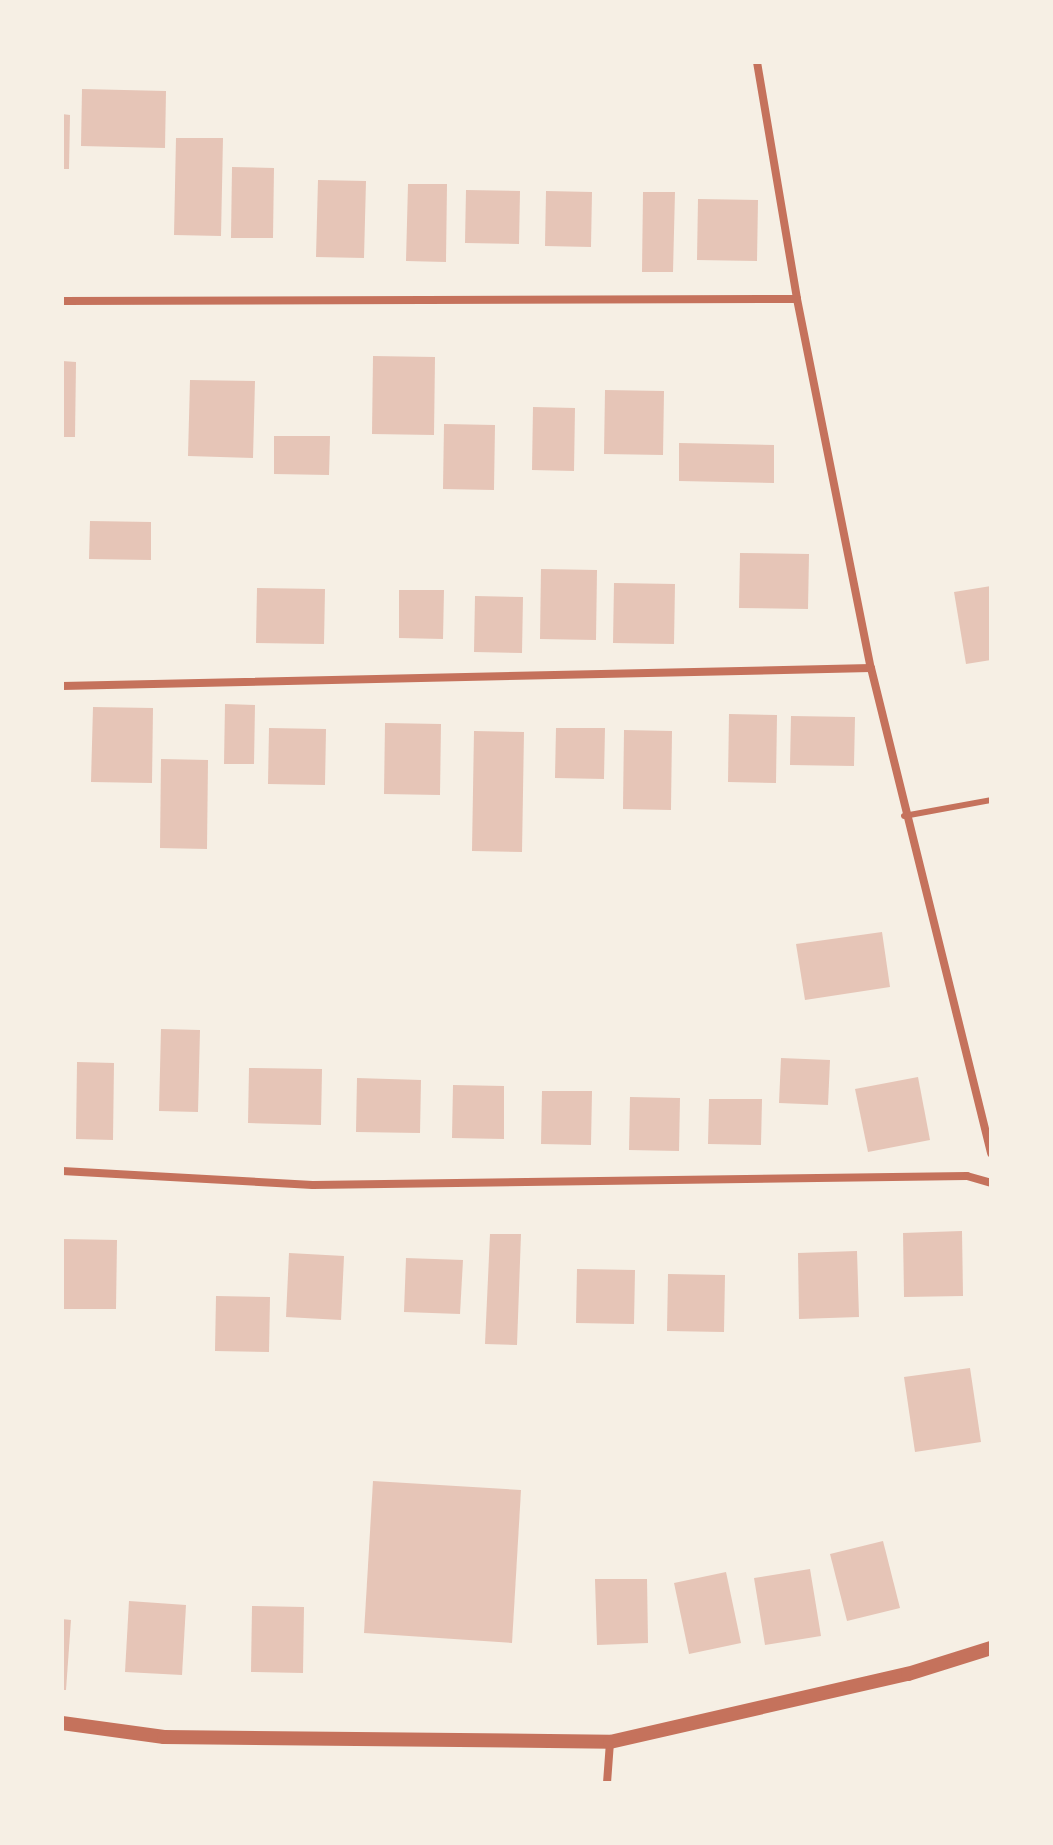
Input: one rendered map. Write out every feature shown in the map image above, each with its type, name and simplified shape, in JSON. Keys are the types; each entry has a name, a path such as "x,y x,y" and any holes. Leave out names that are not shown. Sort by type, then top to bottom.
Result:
{"street":[{"path":"757,62 797,299 871,668 904,816 991,1153"},
{"path":"62,301 797,299"},
{"path":"62,686 871,668"},
{"path":"62,1171 313,1185 967,1176 991,1183"},
{"path":"62,1723 164,1737 610,1742 908,1674 991,1648"},
{"path":"607,1783 610,1742"}],"lane":[{"path":"904,816 991,800"}],"building":[{"path":"82,89 166,91 165,148 81,146"},
{"path":"62,114 70,115 69,169 62,169"},
{"path":"176,138 223,138 221,236 174,235"},
{"path":"232,167 274,168 273,238 231,238"},
{"path":"318,180 366,181 364,258 316,257"},
{"path":"408,184 447,184 446,262 406,261"},
{"path":"466,190 520,191 519,244 465,243"},
{"path":"546,191 592,192 591,247 545,246"},
{"path":"643,192 675,192 673,272 642,272"},
{"path":"698,199 758,200 757,261 697,260"},
{"path":"373,356 435,357 434,435 372,434"},
{"path":"62,361 76,362 75,437 62,437"},
{"path":"190,380 255,381 253,458 188,456"},
{"path":"605,390 664,391 663,455 604,454"},
{"path":"533,407 575,408 574,471 532,470"},
{"path":"444,424 495,425 494,490 443,489"},
{"path":"274,436 330,436 329,475 274,474"},
{"path":"679,443 774,445 774,483 679,481"},
{"path":"90,521 151,522 151,560 89,559"},
{"path":"740,553 809,554 808,609 739,608"},
{"path":"541,569 597,570 596,640 540,639"},
{"path":"614,583 675,584 674,644 613,643"},
{"path":"991,586 991,660 966,664 954,592"},
{"path":"257,588 325,589 324,644 256,643"},
{"path":"399,590 444,590 443,639 399,638"},
{"path":"475,596 523,597 522,653 474,652"},
{"path":"225,704 255,705 254,764 224,764"},
{"path":"93,707 153,708 152,783 91,782"},
{"path":"729,714 777,715 776,783 728,782"},
{"path":"791,716 855,717 854,766 790,765"},
{"path":"385,723 441,724 440,795 384,794"},
{"path":"269,728 326,729 325,785 268,784"},
{"path":"556,728 605,728 604,779 555,778"},
{"path":"624,730 672,731 671,810 623,809"},
{"path":"474,731 524,732 522,852 472,851"},
{"path":"161,759 208,760 207,849 160,848"},
{"path":"882,932 890,987 805,1000 796,944"},
{"path":"161,1029 200,1030 198,1112 159,1111"},
{"path":"781,1058 830,1060 828,1105 779,1103"},
{"path":"77,1062 114,1063 113,1140 76,1139"},
{"path":"249,1068 322,1069 321,1125 248,1123"},
{"path":"918,1077 930,1140 868,1152 855,1089"},
{"path":"357,1078 421,1080 420,1133 356,1132"},
{"path":"453,1085 504,1086 504,1139 452,1138"},
{"path":"542,1091 592,1091 591,1145 541,1144"},
{"path":"630,1097 680,1098 679,1151 629,1150"},
{"path":"709,1099 762,1099 761,1145 708,1144"},
{"path":"962,1231 963,1296 904,1297 903,1233"},
{"path":"490,1234 521,1234 517,1345 485,1344"},
{"path":"62,1239 117,1240 116,1309 62,1309"},
{"path":"857,1251 859,1317 799,1319 798,1253"},
{"path":"289,1253 344,1256 341,1320 286,1317"},
{"path":"406,1258 463,1260 460,1314 404,1312"},
{"path":"577,1269 635,1270 634,1324 576,1323"},
{"path":"668,1274 725,1275 724,1332 667,1331"},
{"path":"216,1296 270,1297 269,1352 215,1351"},
{"path":"970,1368 981,1442 915,1452 904,1377"},
{"path":"373,1481 521,1490 512,1643 364,1633"},
{"path":"883,1541 900,1608 847,1621 830,1554"},
{"path":"810,1569 821,1636 765,1645 754,1578"},
{"path":"726,1572 741,1643 689,1654 674,1583"},
{"path":"595,1579 647,1579 648,1643 597,1645"},
{"path":"129,1601 186,1605 182,1675 125,1672"},
{"path":"252,1606 304,1607 303,1673 251,1672"},
{"path":"62,1619 71,1620 66,1690 62,1690"}]}
